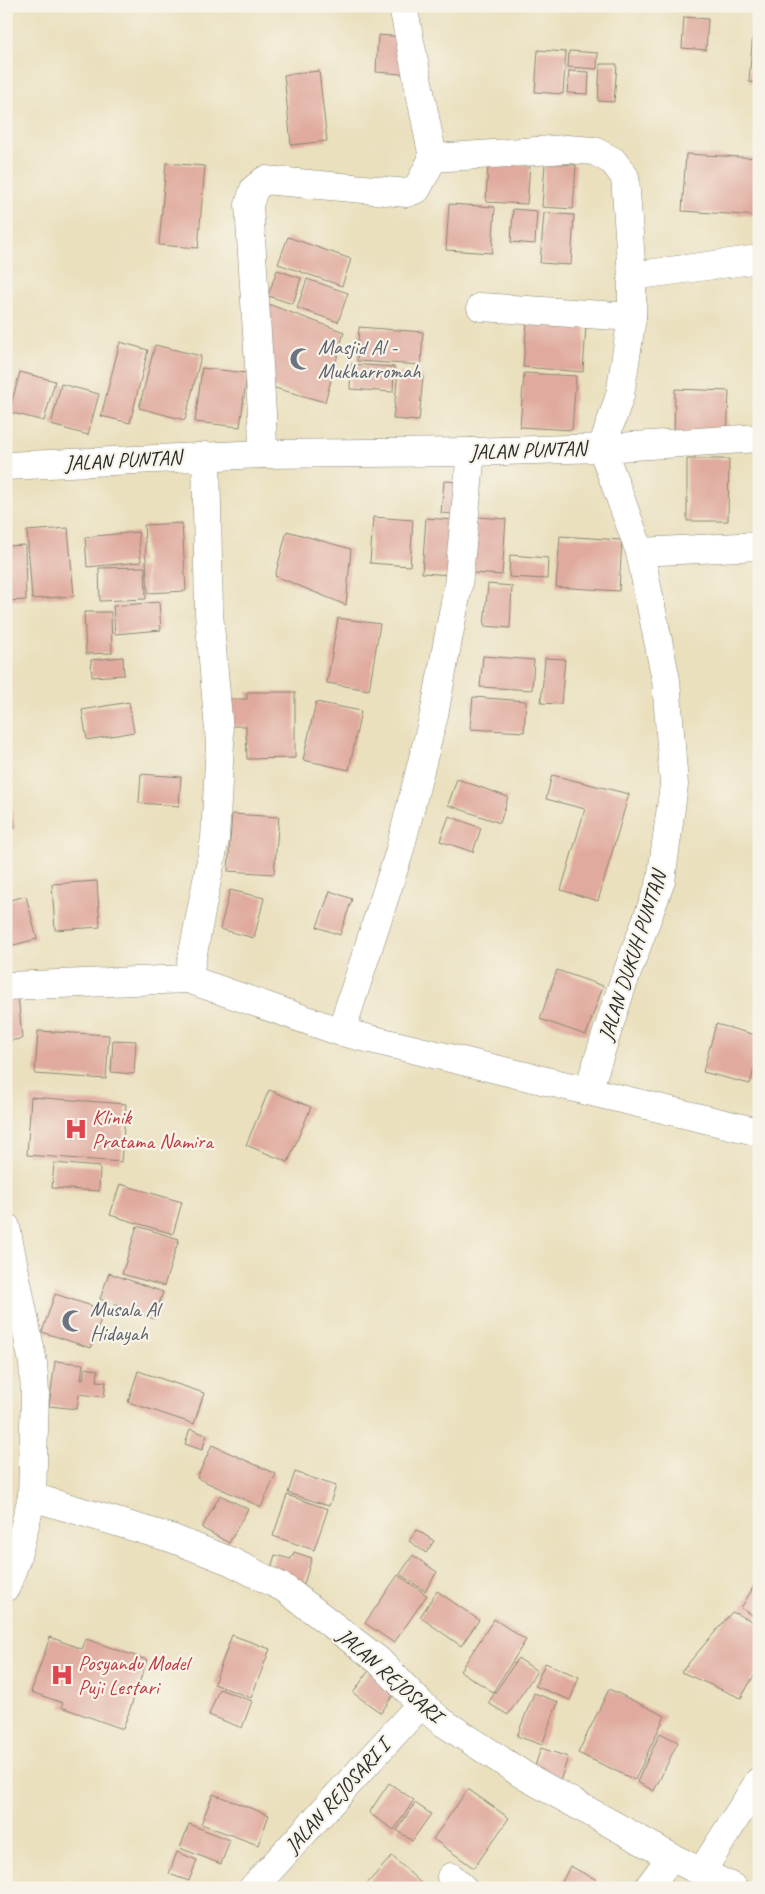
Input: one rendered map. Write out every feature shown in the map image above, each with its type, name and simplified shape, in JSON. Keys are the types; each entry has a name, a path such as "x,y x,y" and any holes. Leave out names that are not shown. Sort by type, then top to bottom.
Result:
{"street":[{"path":"263,454 249,205 254,189 265,180 407,193 417,189 432,158 403,6"},
{"name":"JALAN PUNTAN","path":"6,466 263,454 472,452 602,448 620,395 632,316 632,276 625,177 612,161 594,151 567,149 432,158"},
{"path":"632,276 759,259"},
{"path":"481,307 632,316"},
{"path":"602,448 759,438"},
{"name":"JALAN DUKUH PUNTAN","path":"588,1091 621,989 661,881 674,785 666,680 640,552 602,448"},
{"path":"341,1032 399,853 434,715 458,586 472,452"},
{"path":"188,979 215,838 220,744 209,613 206,456"},
{"path":"640,552 759,546"},
{"path":"6,986 188,979 341,1032 759,1132"},
{"path":"6,1227 32,1363 35,1393 32,1497 19,1552 7,1583"},
{"name":"JALAN REJOSARI","path":"32,1497 171,1538 230,1560 284,1588 378,1660 421,1704 441,1721 525,1776 671,1857 734,1888"},
{"name":"JALAN REJOSARI I","path":"253,1888 421,1704"},
{"path":"702,1871 759,1781"},
{"path":"648,1888 671,1857"}],"building":[{"path":"684,17 708,19 706,50 682,48"},
{"path":"753,32 759,33 759,83 749,82"},
{"path":"378,35 405,37 402,74 376,72"},
{"path":"538,50 566,52 563,94 535,92"},
{"path":"569,51 598,53 597,69 568,67"},
{"path":"600,64 617,64 614,102 598,101"},
{"path":"319,71 327,141 291,145 284,75"},
{"path":"569,71 589,72 588,94 567,93"},
{"path":"686,154 759,158 759,216 682,211"},
{"path":"488,162 530,165 527,204 486,202"},
{"path":"166,163 205,166 198,248 159,245"},
{"path":"545,163 576,165 573,209 542,207"},
{"path":"449,204 495,207 492,253 446,250"},
{"path":"513,209 537,211 535,244 511,242"},
{"path":"544,213 574,215 571,265 540,263"},
{"path":"288,237 351,259 342,286 278,264"},
{"path":"277,270 301,278 293,304 268,296"},
{"path":"307,279 348,293 338,322 297,308"},
{"name":"Masjid Al - Mukharromah","path":"268,304 344,332 325,402 264,385"},
{"path":"527,322 586,326 583,372 523,367"},
{"path":"359,327 423,332 421,365 357,361"},
{"path":"120,342 148,350 130,423 101,416"},
{"path":"155,345 201,356 185,420 139,408"},
{"path":"351,364 394,367 393,392 350,389"},
{"path":"202,368 247,373 240,427 195,422"},
{"path":"20,372 55,381 44,421 9,412"},
{"path":"398,373 423,376 419,421 393,419"},
{"path":"524,373 576,376 572,430 520,427"},
{"path":"61,384 99,394 88,435 51,425"},
{"path":"675,389 729,391 727,437 674,435"},
{"path":"687,459 729,459 728,521 687,521"},
{"path":"444,481 467,482 464,515 441,513"},
{"path":"373,517 413,520 410,566 370,563"},
{"path":"477,517 506,519 502,575 473,573"},
{"path":"426,518 455,520 451,575 422,573"},
{"path":"182,523 186,591 148,593 144,525"},
{"path":"68,528 74,596 32,599 27,531"},
{"path":"287,531 351,549 346,605 275,576"},
{"path":"138,532 141,562 87,567 85,537"},
{"path":"560,536 622,540 619,591 556,587"},
{"path":"25,545 26,600 6,601 6,546"},
{"path":"510,555 548,558 547,579 509,577"},
{"path":"145,567 146,599 100,601 99,568"},
{"path":"488,584 512,586 510,628 484,626"},
{"path":"159,602 161,630 115,634 113,606"},
{"path":"84,612 111,612 112,653 86,654"},
{"path":"338,618 380,624 369,690 327,683"},
{"path":"483,656 534,660 532,690 480,687"},
{"path":"123,657 124,675 92,677 91,660"},
{"path":"545,658 565,659 561,704 541,703"},
{"path":"247,692 295,692 295,758 247,759 246,726 229,726 229,699 247,699"},
{"path":"473,697 526,701 524,732 470,729"},
{"path":"129,702 134,732 87,740 82,710"},
{"path":"316,702 361,711 349,770 303,760"},
{"path":"141,774 181,777 179,806 139,803"},
{"path":"552,775 629,794 598,901 561,890 585,809 546,799"},
{"path":"6,776 15,828 6,830"},
{"path":"457,779 508,797 500,823 448,805"},
{"path":"232,814 279,817 274,874 228,871"},
{"path":"449,816 481,828 473,852 440,841"},
{"path":"97,881 100,927 55,930 52,884"},
{"path":"230,890 264,898 254,938 220,929"},
{"path":"330,891 352,899 340,935 317,927"},
{"path":"26,896 37,939 6,947 6,901"},
{"path":"557,970 603,986 586,1035 540,1019"},
{"path":"18,994 22,1039 6,1041 6,995"},
{"path":"716,1024 759,1036 759,1050 750,1084 703,1072"},
{"path":"38,1031 109,1035 106,1079 35,1074"},
{"path":"113,1040 136,1041 134,1074 111,1072"},
{"path":"269,1090 311,1107 288,1162 246,1145"},
{"name":"Klinik Pratama Namira","path":"31,1097 126,1104 121,1162 27,1155"},
{"path":"54,1163 100,1167 99,1191 52,1188"},
{"path":"120,1184 182,1202 173,1234 110,1215"},
{"path":"137,1226 179,1239 164,1286 122,1274"},
{"path":"109,1273 163,1292 154,1319 100,1299"},
{"name":"Musala Al Hidayah","path":"55,1294 104,1310 91,1348 42,1332"},
{"path":"55,1361 83,1364 81,1380 83,1379 85,1368 98,1370 97,1381 106,1382 104,1397 79,1394 77,1409 49,1406"},
{"path":"138,1371 204,1393 194,1424 128,1402"},
{"path":"190,1429 207,1435 202,1450 185,1444"},
{"path":"212,1445 276,1474 261,1507 197,1478"},
{"path":"295,1472 336,1486 329,1506 288,1493"},
{"path":"220,1495 248,1509 229,1543 202,1528"},
{"path":"287,1495 328,1509 314,1550 273,1536"},
{"path":"417,1530 434,1541 426,1553 409,1541"},
{"path":"294,1552 312,1558 303,1587 284,1581 287,1573 271,1568 275,1555 291,1559"},
{"path":"413,1555 437,1572 425,1591 400,1574"},
{"path":"398,1575 427,1595 394,1643 365,1623"},
{"path":"759,1578 759,1619 741,1608"},
{"path":"437,1591 479,1620 461,1646 420,1617"},
{"path":"732,1612 759,1624 759,1673 756,1672 741,1698 681,1672"},
{"path":"494,1619 526,1640 493,1692 460,1671"},
{"path":"232,1635 270,1649 251,1698 214,1684"},
{"path":"50,1637 82,1649 86,1639 147,1660 123,1729 61,1707 63,1703 31,1692"},
{"path":"518,1658 537,1671 508,1715 488,1703"},
{"path":"545,1663 579,1677 570,1700 535,1686"},
{"path":"370,1669 398,1688 381,1713 353,1693"},
{"path":"219,1689 252,1701 242,1728 209,1715"},
{"path":"609,1689 665,1716 635,1780 578,1753"},
{"path":"534,1693 558,1702 542,1745 517,1736"},
{"path":"660,1733 678,1742 654,1791 637,1782"},
{"path":"541,1748 568,1757 559,1784 532,1775"},
{"path":"389,1783 414,1800 394,1830 369,1813"},
{"path":"468,1789 509,1818 474,1868 433,1839"},
{"path":"213,1794 269,1815 258,1845 201,1824"},
{"path":"415,1803 431,1814 412,1841 397,1830"},
{"path":"189,1824 230,1840 221,1864 180,1848"},
{"path":"177,1852 197,1860 189,1881 169,1874"},
{"path":"392,1856 423,1885 421,1888 363,1888"},
{"path":"570,1866 597,1880 593,1888 559,1888"}],"place":[{"name":"Masjid Al - Mukharromah","path":"301,359"},
{"name":"Klinik Pratama Namira","path":"76,1129"},
{"name":"Musala Al Hidayah","path":"73,1321"},
{"name":"Posyandu Model Puji Lestari","path":"62,1675"}]}
